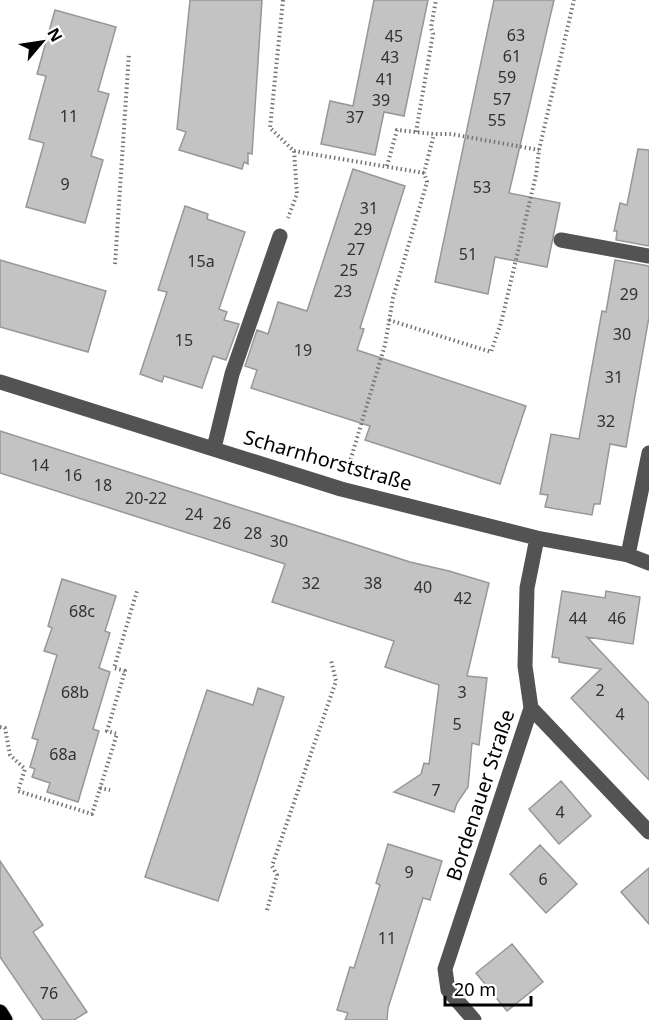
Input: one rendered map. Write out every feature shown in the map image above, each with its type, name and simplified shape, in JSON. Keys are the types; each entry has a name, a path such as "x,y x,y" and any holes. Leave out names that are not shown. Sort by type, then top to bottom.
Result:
{"main road":[{"path":"0,1012 5,1020"}],"street":[{"path":"214,448 232,374 280,236"},
{"path":"561,240 649,256"},
{"name":"Scharnhorststraße","path":"0,382 341,489 537,538 628,555 649,563"},
{"path":"628,555 649,453"},
{"name":"Bordenauer Straße","path":"474,1020 448,990 446,969 531,708 525,666 527,588 537,538"},
{"path":"531,708 649,832"}],"path":[{"path":"283,0 270,128 294,151 424,173"},
{"path":"416,132 433,34 431,27 436,0"},
{"path":"389,321 491,352 512,278 574,0"},
{"path":"115,264 129,53"},
{"path":"387,166 397,130 451,134 539,150"},
{"path":"341,489 385,345 389,321 428,182 424,173 434,134"},
{"path":"280,236 297,194 294,151"},
{"path":"0,727 5,728 10,755 25,769 18,791 92,814 117,734 107,731 125,671 114,668 137,591"},
{"path":"267,910 278,875 272,866 336,681 331,660"},
{"path":"100,788 110,790"}],"building":[{"path":"190,0 262,0 252,154 248,153 248,164 244,162 242,169 179,150 186,132 177,129"},
{"path":"374,0 428,0 404,116 384,112 375,155 321,144 330,101 353,106"},
{"path":"494,0 554,0 509,193 560,203 547,267 495,257 488,294 435,282"},
{"path":"55,10 116,27 98,91 109,94 91,156 103,160 85,223 26,207 44,143 29,139 46,76 37,74"},
{"path":"638,149 649,150 649,246 616,240 617,231 614,231 620,203 627,205"},
{"path":"353,169 405,186 360,328 364,329 357,350 526,406 500,484 365,440 370,426 251,388 257,370 245,366 257,330 268,334 278,302 307,311"},
{"path":"185,206 208,214 207,219 245,232 219,309 227,312 224,320 239,324 226,360 213,356 202,388 164,376 162,382 140,374 167,292 158,290"},
{"path":"0,260 106,291 88,352 0,327"},
{"path":"615,260 649,266 649,317 626,447 610,444 600,504 594,504 592,515 545,507 548,495 540,494 551,434 579,439 602,311 606,312"},
{"path":"0,431 410,562 489,583 467,676 487,678 479,745 472,743 468,787 454,812 394,792 421,774 424,763 429,764 439,685 385,667 394,641 272,602 285,564 0,473"},
{"path":"62,579 116,596 105,631 110,633 99,668 110,672 93,729 99,731 78,802 47,792 50,783 32,777 35,769 30,767 38,740 32,738 57,655 44,651 52,628 48,626"},
{"path":"562,591 605,598 606,591 640,597 633,644 587,637 649,703 649,780 571,698 601,669 559,662 559,658 552,657"},
{"path":"258,688 284,697 218,901 145,877 207,690 253,705"},
{"path":"561,781 591,816 559,844 529,809"},
{"path":"388,844 442,861 430,900 423,898 388,1008 387,1020 345,1020 348,1013 337,1010 350,967 354,968 380,885 376,883"},
{"path":"540,845 577,884 546,913 510,874"},
{"path":"0,861 43,925 33,932 87,1012 74,1020 43,1020 0,957"},
{"path":"649,868 649,924 621,892"},
{"path":"512,944 543,982 507,1011 476,973"}]}
